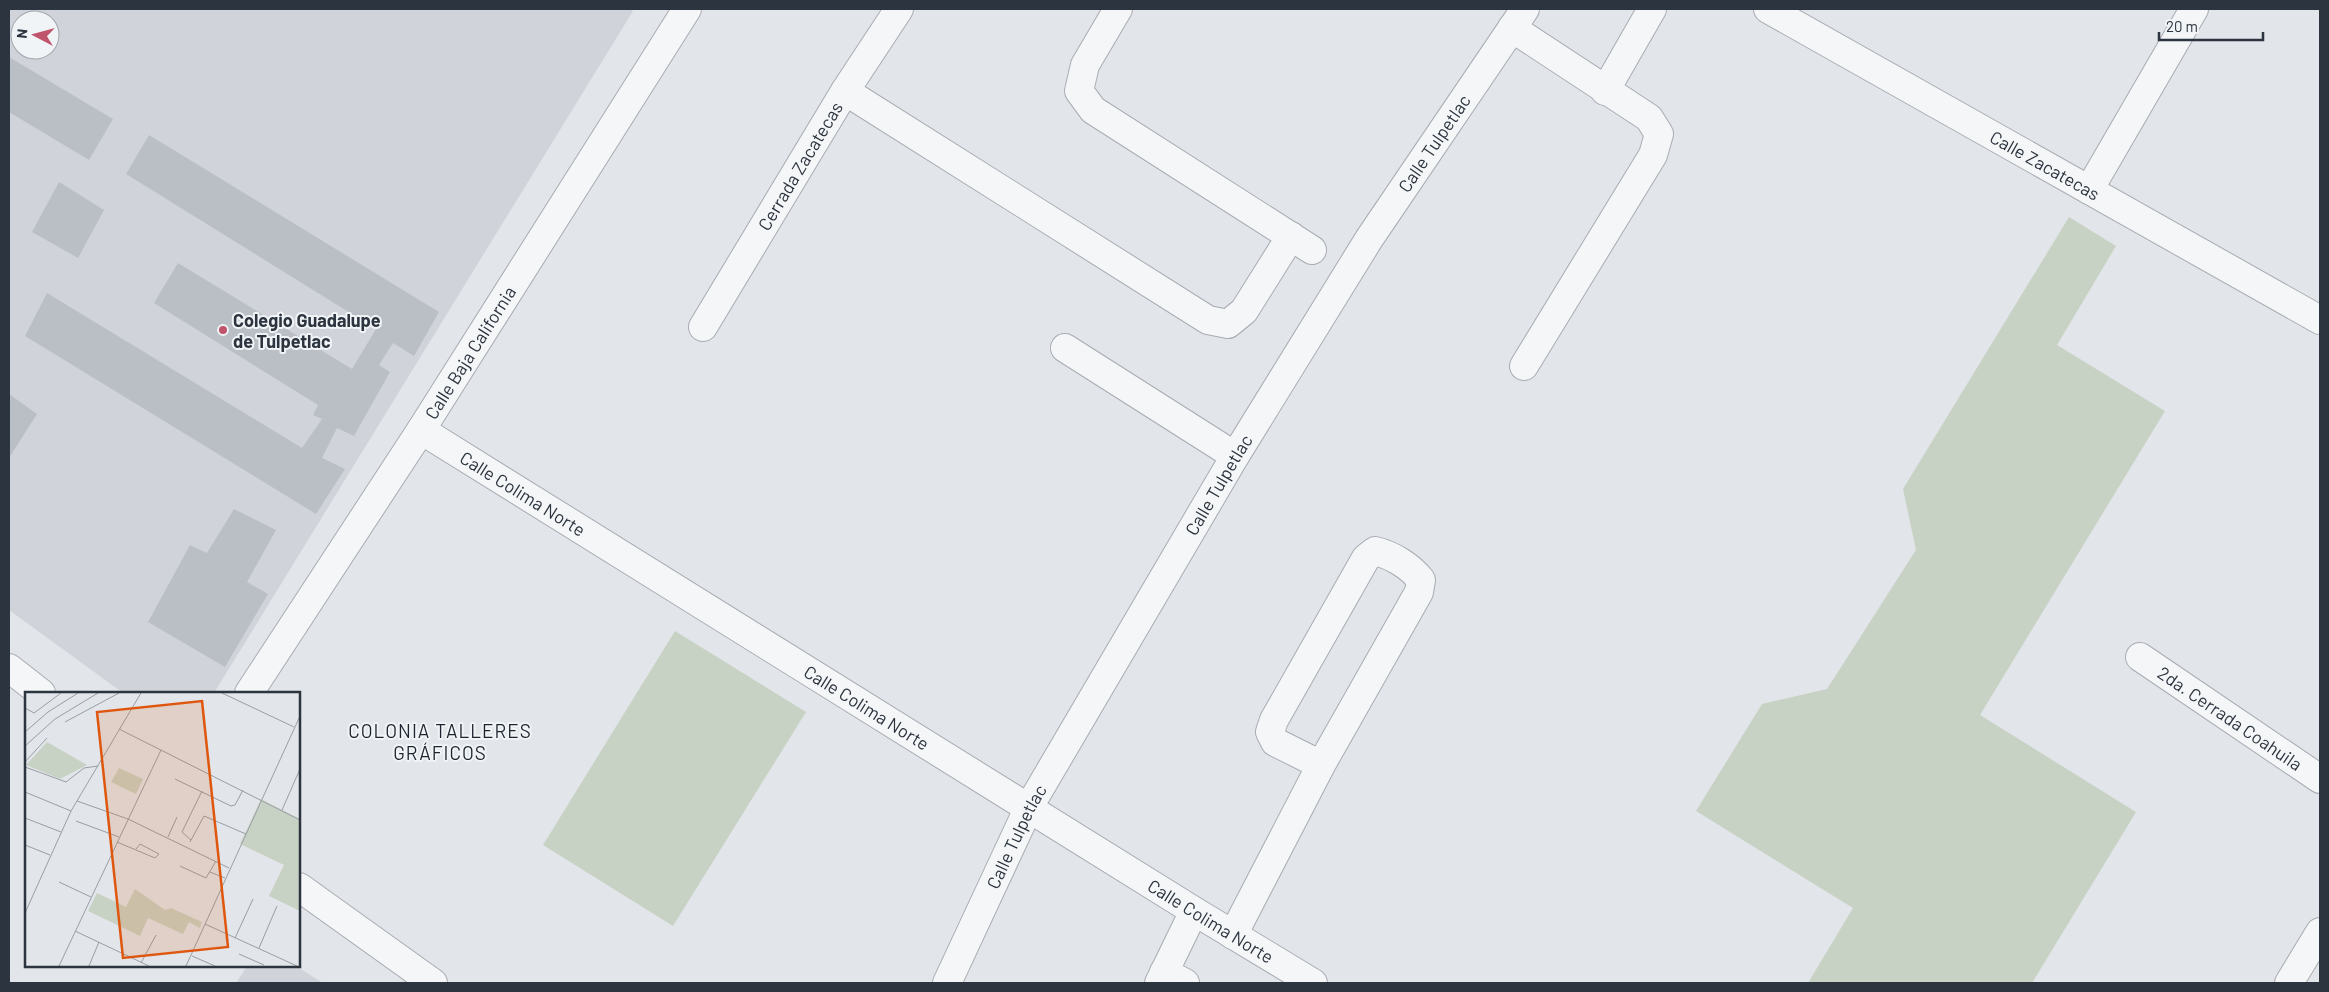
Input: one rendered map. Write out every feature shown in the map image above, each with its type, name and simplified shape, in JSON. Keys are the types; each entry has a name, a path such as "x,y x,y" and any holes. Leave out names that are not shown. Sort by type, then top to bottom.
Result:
{"street":[{"name":"Calle Baja California","path":"251,692 421,430 687,9"},
{"name":"Cerrada Zacatecas","path":"703,326 845,91 899,9"},
{"path":"845,91 1208,320 1228,324 1244,312 1301,243 1093,110 1079,91 1085,65 1118,9"},
{"path":"1606,91 1652,9"},
{"name":"Calle Zacatecas","path":"1768,9 2320,320"},
{"path":"2089,190 2194,9"},
{"path":"1519,18 1606,91 1649,118 1659,134 1653,155 1524,366"},
{"name":"Calle Tulpetlac","path":"947,983 1029,807 1235,456 1369,239 1519,18"},
{"path":"1065,348 1235,456"},
{"name":"Calle Colima Norte","path":"421,430 1194,911 1313,983"},
{"path":"1233,935 1321,765 1419,592 1421,580 1415,571 1387,554 1375,551 1366,558 1274,720 1270,732 1275,742 1321,765"},
{"name":"2da. Cerrada Coahuila","path":"2140,658 2320,779"},
{"path":"9,668 40,692"},
{"path":"300,887 433,983"},
{"path":"1169,979 1194,911"},
{"path":"2289,983 2320,932"}],"shaded area":[{"name":"Colegio Guadalupe de Tulpetlac","path":"9,9 629,9 633,11 215,692 122,692 9,610"},
{"path":"246,967 298,967 323,983 236,983"}],"green space":[{"path":"2069,217 2116,246 2057,345 2165,411 1980,715 2136,812 2032,983 1808,983 1853,908 1696,811 1762,704 1827,689 1916,550 1903,489"},
{"path":"675,631 806,712 673,926 543,845"}],"building":[{"path":"9,57 10,60 14,60 113,119 89,160 9,112"},
{"path":"149,135 439,312 414,356 393,343 379,365 390,372 354,436 337,428 322,458 345,469 316,514 25,336 47,293 302,448 322,419 313,415 318,405 154,303 178,263 352,369 376,329 126,174"},
{"path":"59,182 104,210 78,258 32,232"},
{"path":"9,394 37,414 9,458"},
{"path":"234,509 276,530 247,582 268,594 225,667 148,622 190,545 207,553"}],"place":[{"name":"Colegio Guadalupe de Tulpetlac","path":"223,330"}],"district":[{"name":"COLONIA TALLERES GRÁFICOS","path":"440,741"}]}
